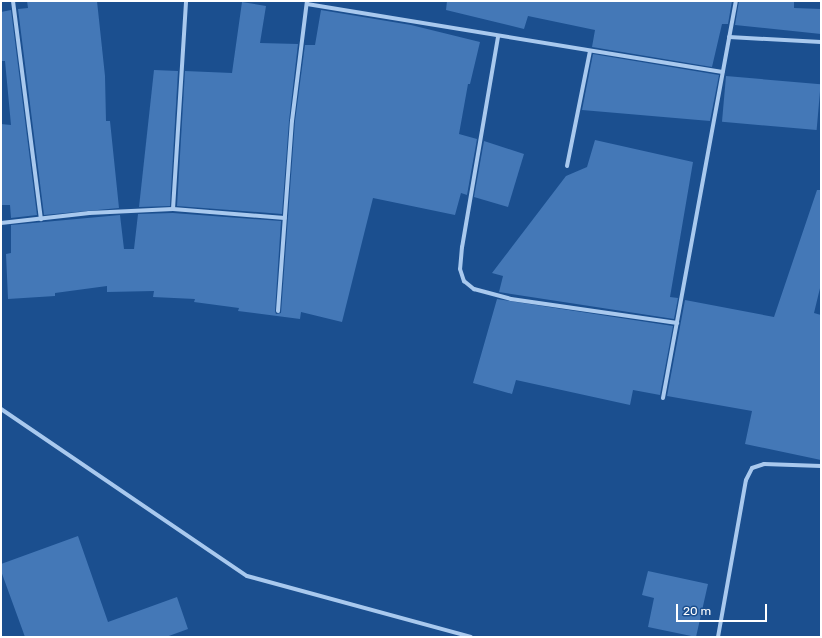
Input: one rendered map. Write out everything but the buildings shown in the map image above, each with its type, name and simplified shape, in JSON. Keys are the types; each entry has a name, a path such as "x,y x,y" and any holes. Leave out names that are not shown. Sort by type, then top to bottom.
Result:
{"street":[{"path":"13,1 41,219"},
{"path":"173,209 186,1"},
{"path":"663,398 736,1"},
{"path":"278,311 292,121 307,2 498,37 722,72"},
{"path":"498,37 462,247 460,269 464,281 474,288 511,299 677,323"},
{"path":"729,37 821,42"},
{"path":"567,166 590,52"},
{"path":"1,223 173,209 285,218"},
{"path":"1,408 247,576 471,637"},
{"path":"718,637 746,480 752,468 764,464 821,466"}]}
